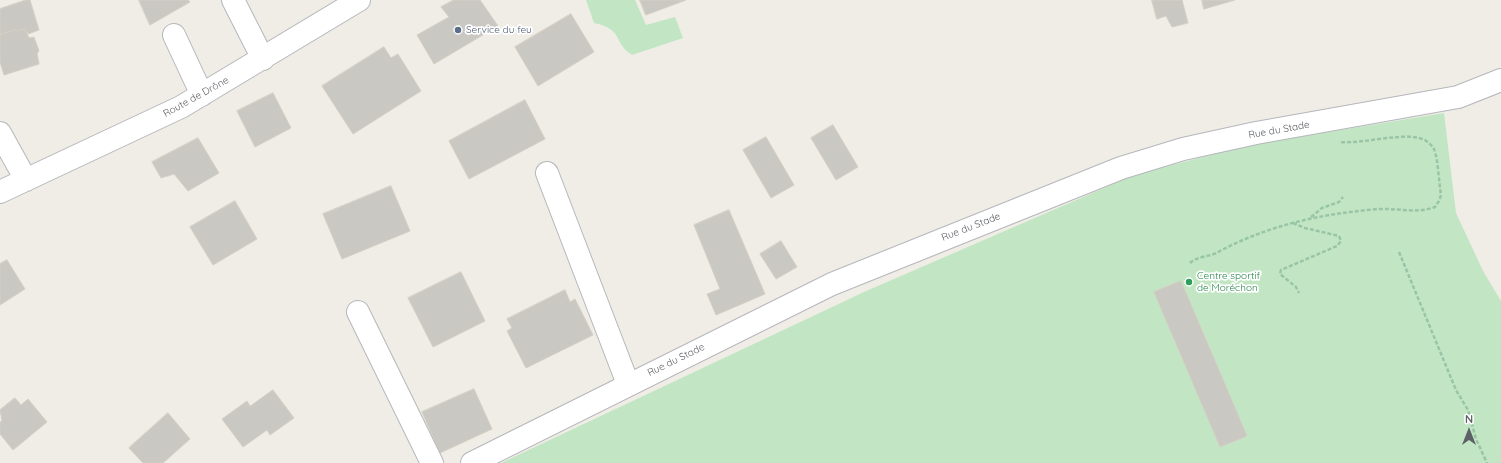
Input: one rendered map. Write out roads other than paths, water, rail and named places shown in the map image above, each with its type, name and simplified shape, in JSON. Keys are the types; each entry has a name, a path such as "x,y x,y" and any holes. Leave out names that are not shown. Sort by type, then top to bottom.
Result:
{"street":[{"path":"233,0 263,58"},
{"name":"Route de Drône","path":"0,192 145,124 202,95 359,0"},
{"path":"174,35 202,95"},
{"name":"Rue du Stade","path":"472,463 628,384 832,284 1121,168 1183,149 1256,133 1458,97 1501,80"},
{"path":"0,133 26,180"},
{"path":"547,173 628,384"},
{"path":"358,312 432,463"}],"place":[{"name":"Service du feu","path":"458,30"},
{"name":"Centre sportif de Moréchon","path":"1189,282"}]}
